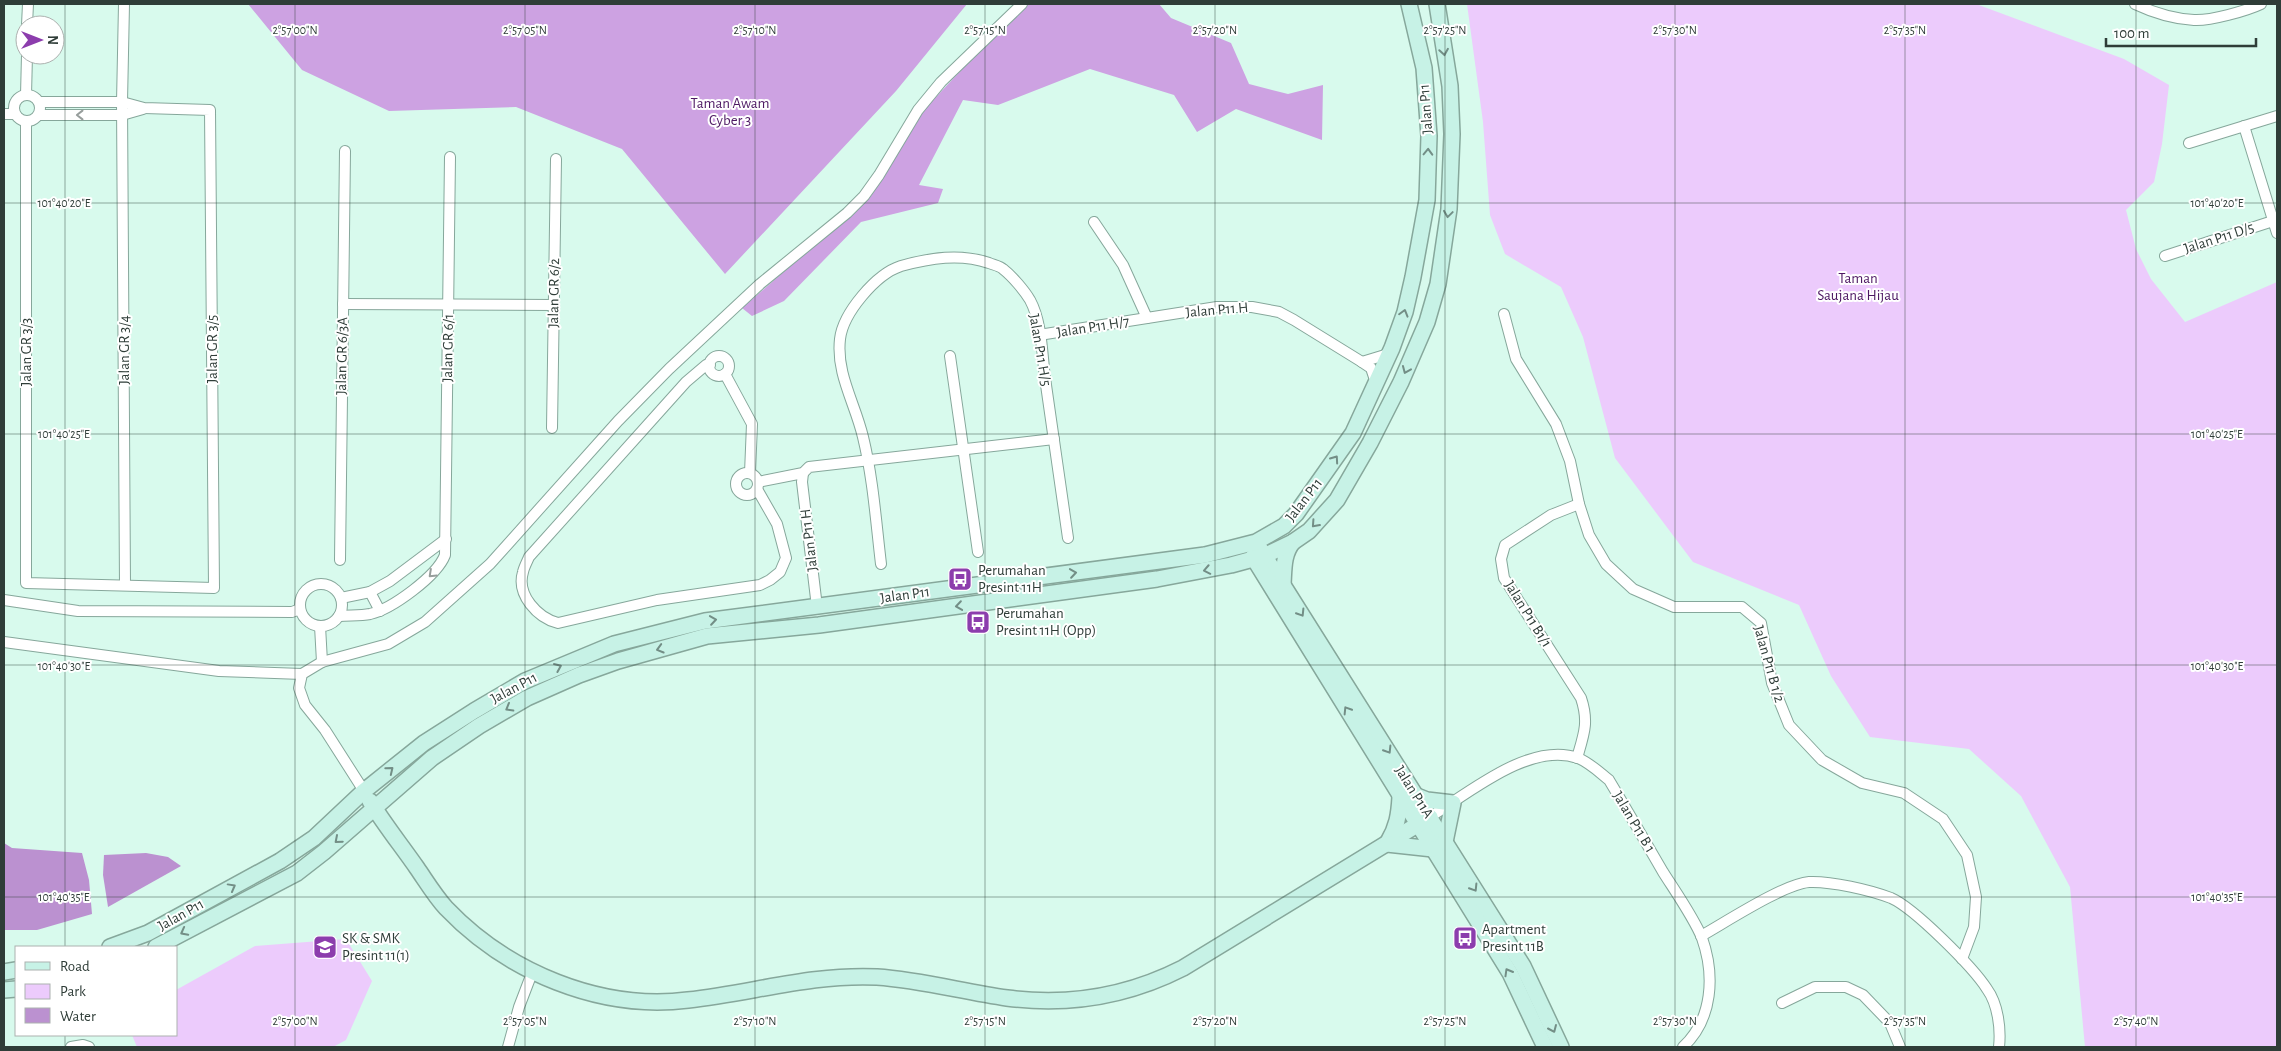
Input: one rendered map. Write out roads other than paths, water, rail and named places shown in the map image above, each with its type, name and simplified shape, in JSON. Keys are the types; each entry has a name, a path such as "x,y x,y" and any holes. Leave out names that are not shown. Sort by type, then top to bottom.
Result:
{"main road":[{"name":"Jalan P11","path":"113,946 148,933 280,861 314,838 364,791 424,743 474,710 525,681 614,644 705,621 1205,555 1251,543 1284,526 1296,514 1353,433 1376,387 1392,348 1413,277 1427,200 1429,136 1424,68 1408,4"},
{"name":"Jalan P11","path":"158,946 297,873 324,852 432,758 479,726 527,698 618,661 707,636 842,622 1157,579 1259,558 1293,542 1309,531 1337,500 1370,443 1401,382 1427,322 1438,284 1449,208 1452,134 1450,86 1437,4"},
{"path":"1283,584 1287,549 1293,542"},
{"name":"Jalan P11A","path":"1251,543 1400,797 1424,821 1523,966 1561,1047"},
{"name":"Jalan P11A","path":"1259,558 1283,584 1417,796 1424,821"},
{"path":"794,627 817,607 832,618 842,622"},
{"path":"364,791 374,808 445,907 475,935 532,972 558,984 601,996 634,1001 685,1001 800,980 837,977 877,977 917,981 1041,1001 1080,1000 1108,996 1171,974 1424,821"},
{"path":"1387,844 1439,845 1453,803 1427,800 1417,796"},
{"path":"1387,844 1396,828 1400,797"},
{"name":"Jalan P11A","path":"1439,845 1510,973 1545,1047"}],"street":[{"path":"122,102 124,4"},
{"path":"4,642 220,671 302,674 322,662 388,644 425,622 490,564 618,421 669,369 760,284 847,213 864,196 879,175 918,110 941,82 1022,4"},
{"path":"2135,4 2149,10 2195,20 2241,12 2262,4"},
{"path":"26,95 27,65"},
{"path":"39,115 39,102 33,96 19,97 15,103 15,114 20,120 26,121 33,120 39,115 122,115 144,108"},
{"path":"4,102 15,103"},
{"path":"39,102 122,102 144,108"},
{"name":"Jalan GR 3/4","path":"122,102 125,585"},
{"name":"Jalan GR 3/5","path":"125,585 214,588 210,110 144,108"},
{"path":"4,114 15,114"},
{"path":"2188,143 2277,116"},
{"name":"Jalan GR 3/3","path":"26,121 26,583 125,585"},
{"path":"2244,126 2277,233"},
{"name":"Jalan GR 6/3A","path":"340,560 345,151"},
{"name":"Jalan GR 6/1","path":"380,611 430,577 441,565 445,555 450,157"},
{"name":"Jalan GR 6/2","path":"552,428 556,159"},
{"name":"Jalan P11 D/5","path":"2165,256 2273,221"},
{"path":"1094,222 1123,265 1147,318"},
{"name":"Jalan P11 H/5","path":"881,564 868,459 858,418 842,377 839,358 840,337 849,314 880,278 897,267 945,256 978,259 1002,268 1030,300 1039,335 1068,538"},
{"path":"343,304 554,305"},
{"name":"Jalan P11 H","path":"1147,318 1217,307 1252,307 1279,312 1371,368 1375,375 1376,387"},
{"name":"Jalan P11 B 1/2","path":"1504,314 1516,359 1556,424 1570,460 1578,504 1589,535 1606,564 1633,589 1674,607 1742,607 1761,623 1772,682 1789,725 1822,760 1862,783 1904,793 1943,819 1967,855 1976,897 1974,927 1962,958"},
{"name":"Jalan P11 H/7","path":"1039,335 1147,318"},
{"path":"1362,362 1384,355 1392,348"},
{"path":"950,356 978,552"},
{"path":"717,357 724,358 729,364 725,374 714,375 710,365 711,361 717,357"},
{"path":"710,365 706,365 686,382 530,557 522,574 522,590 533,608 547,620 558,623 656,600 760,585 780,572 786,558 777,524 750,473 752,424 725,374"},
{"path":"750,473 739,475 736,486 740,493 747,495 757,485 803,473 809,467 1054,439"},
{"name":"Jalan P11 H","path":"803,473 817,607"},
{"name":"Jalan P11 B1/1","path":"1577,758 1586,730 1586,714 1581,698 1504,578 1501,559 1505,545 1551,516 1578,504"},
{"path":"341,598 370,592 427,555 446,539"},
{"path":"319,584 332,587 341,598 339,616 330,624 320,626 307,621 300,609 302,595 312,586 319,584"},
{"path":"339,616 369,614 380,611 370,592"},
{"path":"4,600 78,611 292,612 300,609"},
{"path":"320,626 322,662"},
{"path":"302,674 299,688 305,705 324,730 364,791"},
{"name":"Jalan P11 B 1","path":"1424,821 1511,766 1544,755 1577,758 1594,767 1609,780 1701,936 1710,968 1709,998 1702,1021 1683,1047"},
{"path":"1701,936 1782,891 1808,882 1834,883 1891,898 1908,909 1962,958 1988,990 1997,1014 1999,1047"},
{"path":"508,1047 519,1007 532,972"},
{"path":"1782,1002 1815,987 1846,987 1863,995 1890,1023 1900,1047"},
{"path":"71,1047 83,1045 89,1047"}],"water":[{"path":"4,843 12,848 82,853 89,880 92,914 37,930 4,930"},
{"path":"146,853 168,857 181,866 108,907 103,875 104,855"}],"place":[{"name":"Perumahan Presint 11H","path":"960,579"},
{"name":"Perumahan Presint 11H (Opp)","path":"978,622"},
{"name":"Apartment Presint 11B","path":"1465,938"},
{"name":"SK & SMK Presint 11(1)","path":"325,947"}],"park label":[{"name":"Taman Awam Cyber 3","path":"730,112"},
{"name":"Taman Saujana Hijau","path":"1858,286"}]}
